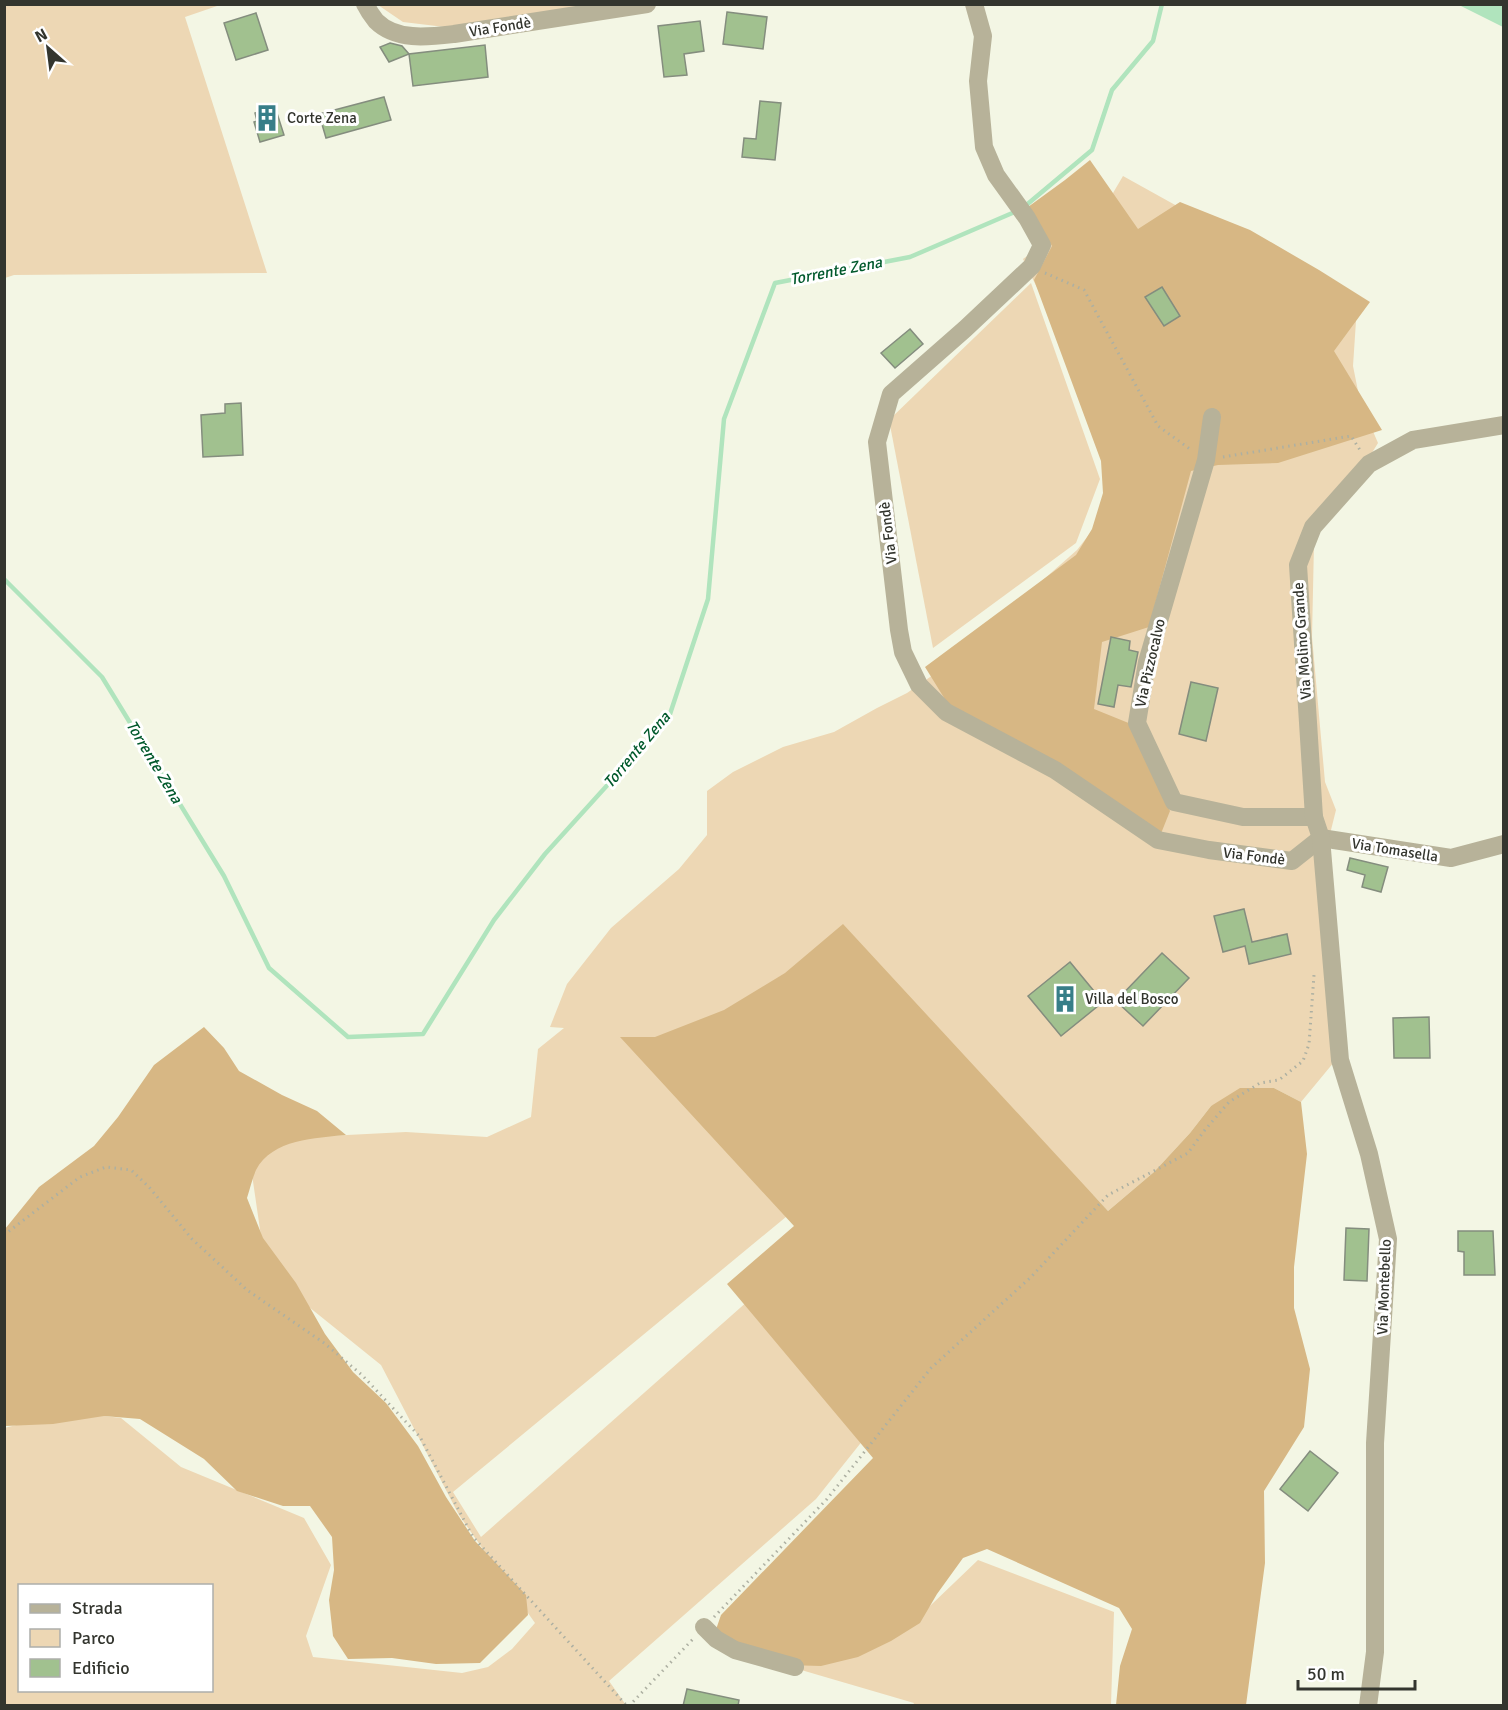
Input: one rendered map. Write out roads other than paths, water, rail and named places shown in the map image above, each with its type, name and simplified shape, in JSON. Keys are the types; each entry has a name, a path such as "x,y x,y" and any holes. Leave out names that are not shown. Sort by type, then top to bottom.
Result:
{"street":[{"name":"Via Fondè","path":"365,4 376,21 394,33 423,37 647,4"},
{"name":"Via Fondè","path":"974,5 982,36 978,81 984,147 996,175 1027,218 1042,245 1032,266 891,394 877,442 903,652 919,685 946,712 1055,770 1158,840 1209,850 1292,861 1321,838"},
{"name":"Via Pizzocalvo","path":"1212,417 1206,460 1147,662 1137,723 1174,802 1243,817 1314,817"},
{"name":"Via Molino Grande","path":"1321,838 1314,817 1298,565 1313,527 1369,464 1413,440 1503,425"},
{"name":"Via Tomasella","path":"1321,838 1450,858 1503,844"},
{"name":"Via Montebello","path":"1321,838 1340,1060 1369,1154 1388,1239 1376,1443 1376,1652 1368,1706"},
{"path":"704,1627 716,1639 735,1650 795,1667"}],"waterway":[{"name":"Torrente Zena","path":"1024,207 1092,150 1112,90 1153,41 1162,4"},
{"name":"Torrente Zena","path":"4,579 102,677 224,876 269,968 348,1037 423,1034 494,920 545,854 669,717 708,599 724,419 775,283 910,257 1017,211"}],"place":[{"name":"Corte Zena","path":"267,118"},
{"name":"Villa del Bosco","path":"1065,999"}]}
